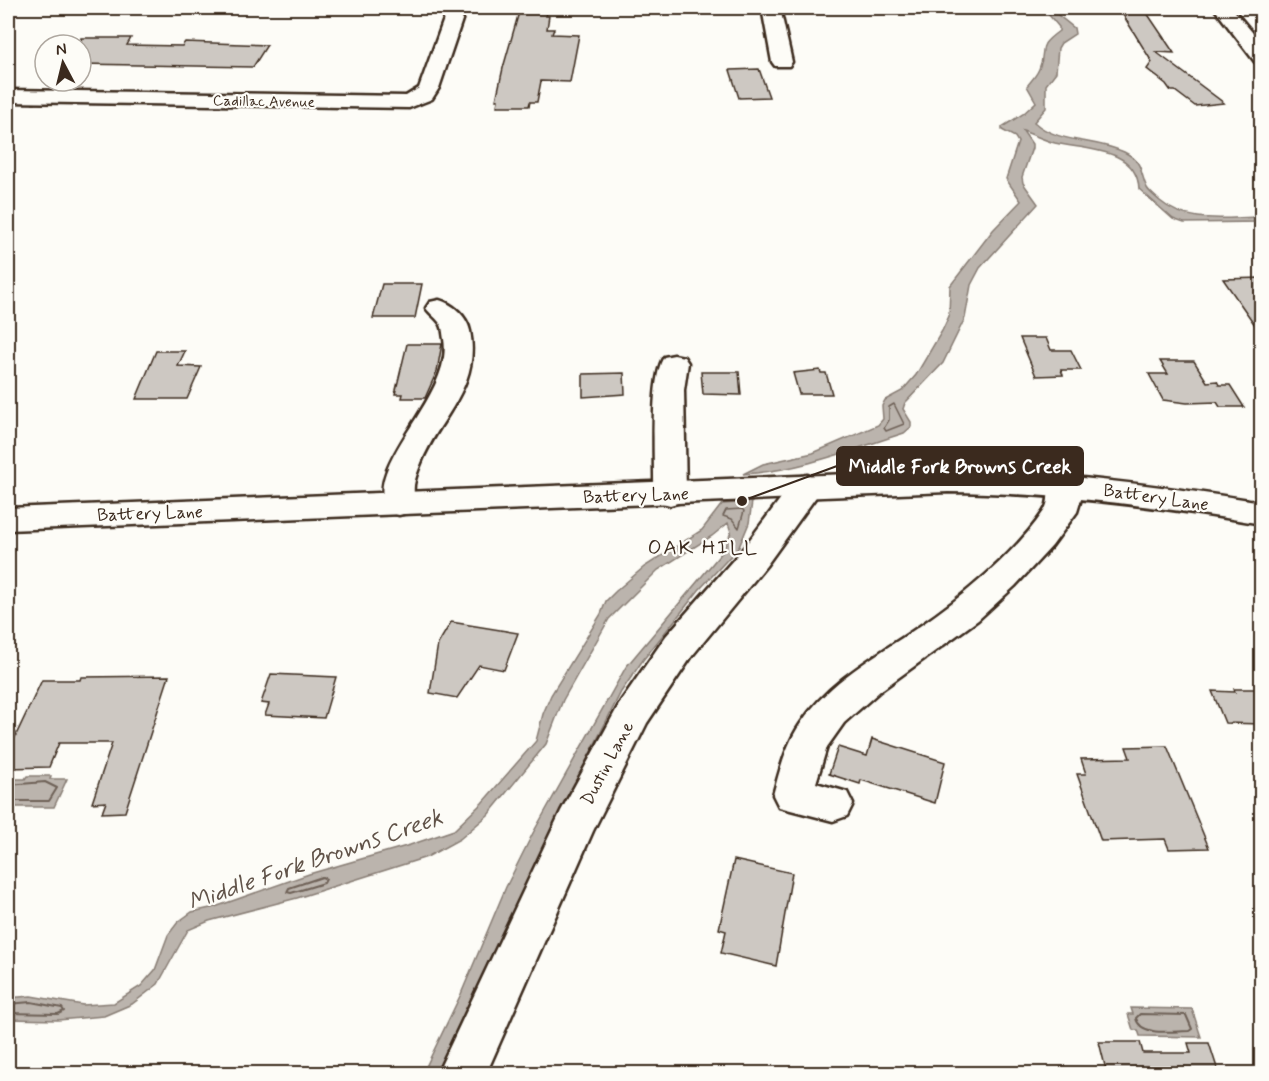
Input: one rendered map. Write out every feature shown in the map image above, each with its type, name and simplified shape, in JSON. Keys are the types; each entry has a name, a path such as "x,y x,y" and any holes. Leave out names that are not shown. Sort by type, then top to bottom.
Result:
{"street":[{"name":"Cadillac Avenue","path":"8,96 409,102 424,95 429,88 457,8"},
{"path":"771,8 782,62"},
{"path":"1223,8 1262,58"},
{"path":"399,504 399,482 417,440 450,392 459,351 454,323 439,308"},
{"path":"670,494 670,390 674,363"},
{"name":"Battery Lane","path":"8,519 948,481 1064,484 1140,493 1262,513"},
{"path":"833,804 793,795 807,749 815,733 839,706 869,681 967,611 996,585 1061,512 1065,499 1064,484"},
{"name":"Dustin Lane","path":"461,1074 575,824 634,712 679,646 754,558 807,486"}],"water":[{"path":"1043,8 1055,8 1058,15 1074,28 1075,34 1061,43 1058,48 1056,72 1046,85 1046,108 1034,122 1054,134 1101,144 1124,152 1138,163 1148,190 1171,209 1195,217 1261,217 1261,222 1184,223 1173,219 1139,189 1136,175 1129,165 1119,158 1107,153 1055,143 1023,131 1032,144 1032,148 1022,177 1023,183 1038,204 980,268 971,285 965,318 943,363 905,403 903,409 911,422 911,427 904,433 824,459 784,469 743,474 763,464 813,453 878,425 883,419 882,406 885,400 902,391 916,375 949,316 950,286 993,230 1021,201 1006,179 1018,142 1015,137 1002,130 1002,127 1023,114 1036,102 1027,86 1039,69 1044,45 1059,31 1059,27"},
{"path":"752,502 749,523 739,547 699,590 643,660 621,692 537,859 436,1073 423,1073 461,994 506,887 533,833 626,667 723,551 731,532 728,523 712,536 658,570 609,619 563,700 546,744 488,815 460,839 427,857 297,898 209,921 188,930 158,984 132,1004 104,1016 58,1020 8,1019 8,998 31,996 83,1005 114,1003 141,986 155,970 168,935 178,922 192,912 215,907 309,874 454,830 482,803 536,741 551,695 601,614 606,601 644,567 702,530 722,504"},
{"path":"27,776 67,779 54,807 8,807 8,779 25,779"},
{"path":"1131,1008 1192,1009 1201,1037 1140,1036 1138,1030 1133,1030 1128,1014 1133,1014"}],"building":[{"path":"1120,10 1145,10 1174,53 1156,52 1224,103 1195,106 1175,91 1171,91 1147,69 1152,62"},
{"path":"519,12 547,12 546,16 549,16 547,29 554,29 552,34 579,35 570,82 541,81 537,102 530,102 529,106 497,106 498,100 496,100 503,68"},
{"path":"93,38 131,38 127,45 182,46 185,42 267,45 253,67 93,64"},
{"path":"759,69 769,97 739,98 730,70"},
{"path":"1262,278 1262,335 1223,279"},
{"path":"382,284 422,284 415,318 373,318"},
{"path":"1020,338 1046,338 1051,350 1071,350 1081,370 1061,370 1063,375 1036,376"},
{"path":"407,344 442,344 437,371 425,398 402,398 403,394 395,394"},
{"path":"156,351 185,351 178,366 201,367 187,399 136,399"},
{"path":"1160,361 1194,361 1207,382 1217,381 1219,385 1230,385 1244,407 1220,407 1217,402 1187,403 1163,400 1149,374 1168,374"},
{"path":"820,370 821,373 826,373 832,394 799,394 793,373"},
{"path":"701,372 739,372 741,395 703,394"},
{"path":"624,373 625,394 583,397 583,374"},
{"path":"451,622 518,633 504,670 479,665 457,698 430,693 438,644"},
{"path":"271,674 336,677 324,718 265,715 269,704 261,703"},
{"path":"169,676 125,812 102,813 106,802 92,803 112,743 59,743 49,767 8,768 8,752 42,680"},
{"path":"1234,689 1262,689 1262,724 1225,723 1212,691 1235,692"},
{"path":"872,739 945,762 935,803 861,780 860,784 829,774 838,747 867,756"},
{"path":"1167,746 1209,848 1169,849 1165,839 1101,841 1077,774 1086,774 1081,759 1130,758 1126,747"},
{"path":"734,860 792,873 776,966 721,953 726,931 719,929"},
{"path":"1099,1042 1140,1042 1143,1053 1191,1053 1188,1043 1209,1043 1219,1074 1107,1074"}],"place":[{"name":"Middle Fork Browns Creek","path":"742,501"}],"district":[{"name":"OAK HILL","path":"703,547"}]}
